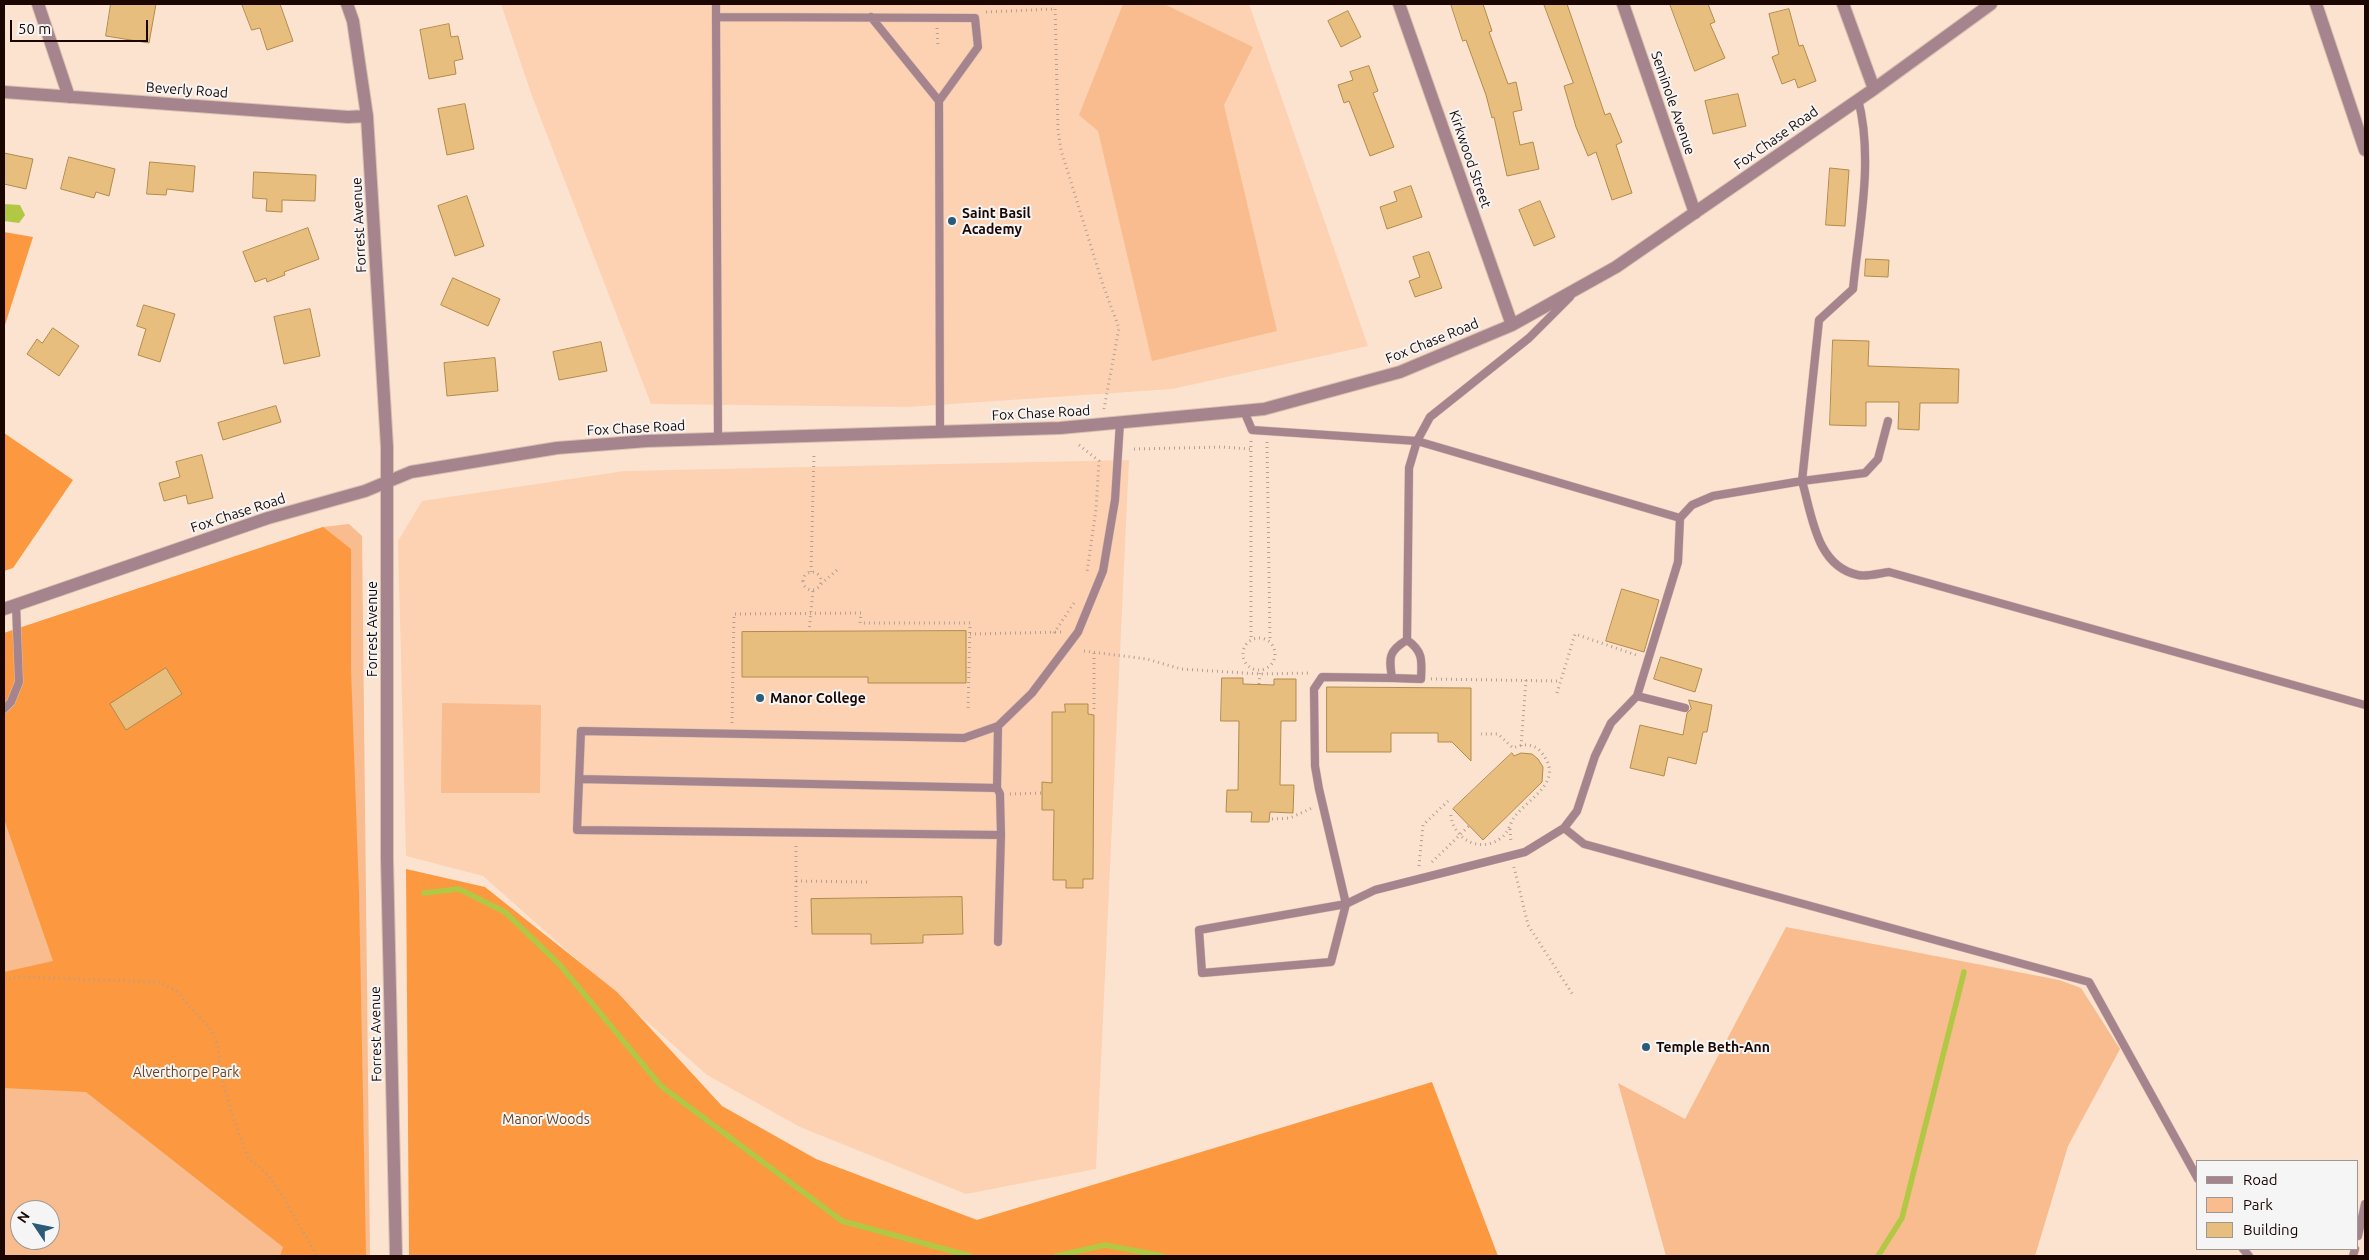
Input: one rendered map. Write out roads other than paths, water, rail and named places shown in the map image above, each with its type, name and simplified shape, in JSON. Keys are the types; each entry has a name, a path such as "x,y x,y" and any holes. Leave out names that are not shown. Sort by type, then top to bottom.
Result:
{"street":[{"path":"38,4 69,97"},
{"name":"Forrest Avenue","path":"347,4 353,21 367,116 388,483 386,508 387,859 396,1256"},
{"name":"Kirkwood Street","path":"1399,4 1512,325"},
{"name":"Seminole Avenue","path":"1623,4 1695,213"},
{"path":"1843,4 1874,89"},
{"name":"Fox Chase Road","path":"10,607 268,518 388,483 411,472 558,448 647,441 1060,428 1264,409 1400,372 1512,325 1616,267 1874,89 1991,4"},
{"path":"2316,4 2365,150"},
{"name":"Beverly Road","path":"4,92 338,116 367,116"}],"lane":[{"path":"716,4 718,438"},
{"path":"716,16 975,18 978,47 939,101 940,432"},
{"path":"871,17 939,101"},
{"path":"1858,99 1864,121 1864,181 1853,289 1819,320 1802,481 1820,545 1837,566 1859,575 1889,572 2365,705"},
{"path":"1407,640 1408,468 1417,441 1430,416 1529,338 1580,287"},
{"path":"1244,411 1252,430 1417,441 1680,518"},
{"path":"1407,640 1416,646 1422,660 1421,679 1322,677 1314,689 1315,766 1346,904 1331,962 1202,973 1199,930 1346,904 1375,890 1525,852 1564,828 1577,811 1595,756 1611,723 1637,696 1678,562 1680,518 1692,505 1713,496 1802,481 1865,473 1878,459 1888,421"},
{"path":"1000,836 577,830 581,731 964,738 998,726 1032,693 1072,641 1104,571 1115,500 1120,422"},
{"path":"4,709 11,702 19,682 10,607"},
{"path":"1392,678 1389,659 1396,646 1407,640"},
{"path":"1637,696 1685,708"},
{"path":"998,726 1000,836 998,942"},
{"path":"579,779 998,791"},
{"path":"1564,828 1584,844 2089,982 2196,1175"},
{"path":"2359,1231 2365,1204"}],"waterway":[{"path":"424,893 459,889 505,912 560,965 661,1086 842,1221 970,1256"},
{"path":"1878,1256 1902,1218 1964,972"},
{"path":"1056,1256 1105,1245 1163,1256"}],"place":[{"name":"Saint Basil Academy","path":"952,221"},
{"name":"Manor College","path":"760,698"},
{"name":"Temple Beth-Ann","path":"1646,1047"}],"park label":[{"name":"Alverthorpe Park","path":"186,1072"},
{"name":"Manor Woods","path":"546,1119"}]}
